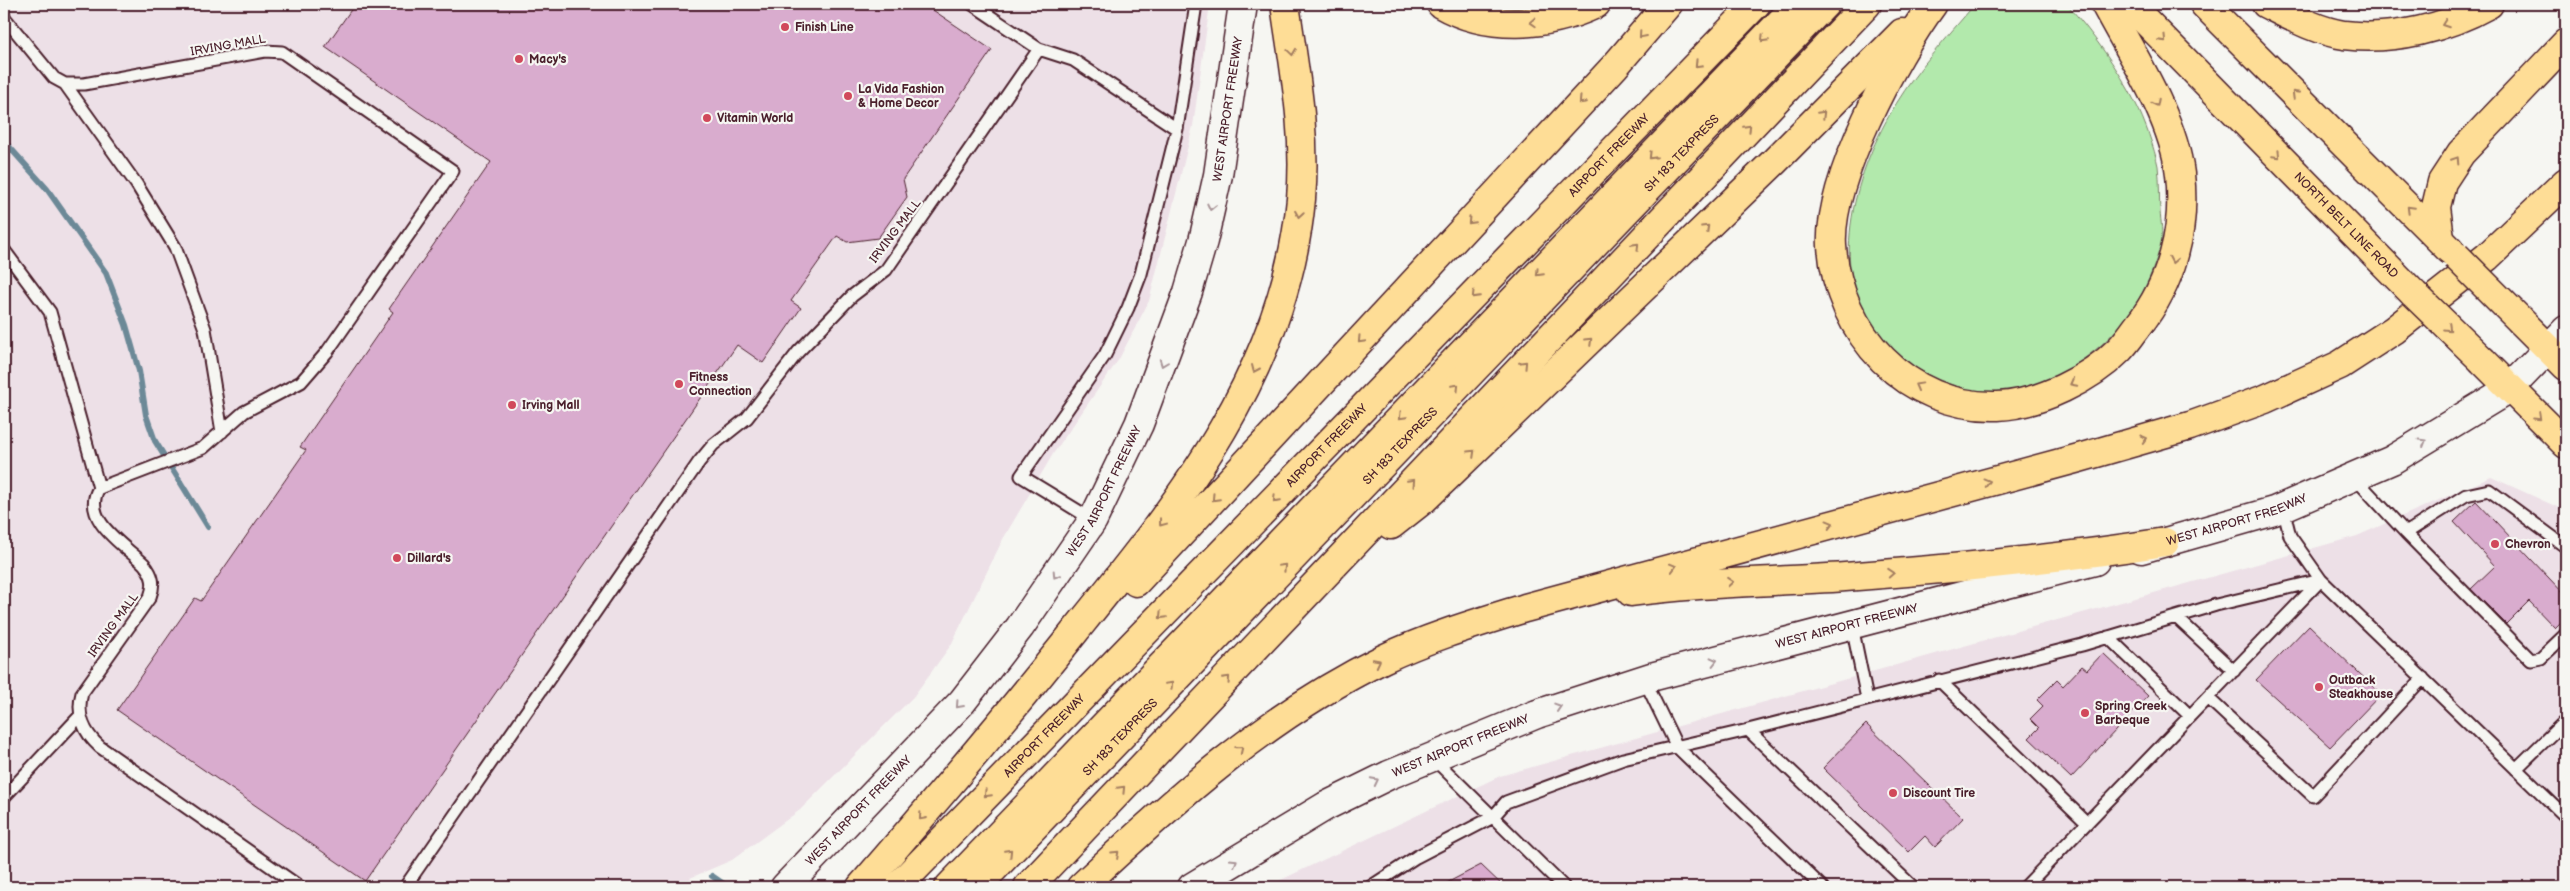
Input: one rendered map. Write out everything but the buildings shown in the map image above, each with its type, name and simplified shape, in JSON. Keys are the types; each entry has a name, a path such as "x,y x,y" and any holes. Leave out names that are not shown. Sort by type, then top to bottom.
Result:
{"main road":[{"name":"WEST AIRPORT FREEWAY","path":"785,887 973,689 1026,620 1092,520 1139,424 1191,284 1218,175 1243,4"},
{"path":"861,887 988,740 1135,558 1183,494 1223,433 1265,346 1291,265 1301,199 1303,153 1300,109 1285,4"},
{"path":"1441,4 1455,12 1498,23 1541,22 1596,4"},
{"path":"988,740 1602,80 1668,4"},
{"name":"AIRPORT FREEWAY","path":"897,887 1756,4"},
{"name":"SH 183 TEXPRESS","path":"949,887 1798,4"},
{"name":"SH 183 TEXPRESS","path":"976,887 1825,4"},
{"path":"1028,887 1868,4"},
{"path":"1319,581 1424,499 1775,162 1932,4"},
{"path":"1932,4 1892,71 1853,153 1838,199 1832,244 1838,288 1858,332 1885,364 1920,388 1958,402 1998,406 2035,399 2076,382 2119,351 2149,312 2171,269 2181,221 2180,175 2171,132 2105,4"},
{"name":"NORTH BELT LINE ROAD","path":"2129,4 2414,294 2566,444"},
{"path":"2204,4 2521,321 2560,348"},
{"path":"2266,4 2296,19 2343,35 2394,36 2442,26 2489,4"},
{"path":"2448,247 2436,207 2442,182 2461,153 2566,43"},
{"path":"1081,887 1191,788 1255,737 1319,694 1383,660 1442,634 1525,608 2079,458 2190,426 2265,399 2340,365 2394,330 2487,257 2566,182"},
{"name":"WEST AIRPORT FREEWAY","path":"1192,887 1326,806 1432,756 1537,714 1644,679 1852,626 2165,542 2283,508 2392,460 2509,389 2560,348"},
{"path":"1525,608 1641,590 1998,565 2165,542"}],"lane":[{"path":"972,4 1039,49 1073,60 1177,129"},
{"path":"1092,520 1021,476 1100,363 1120,326 1148,251 1177,129 1196,4"},
{"path":"4,17 54,78 65,84 137,185 175,246 205,329 222,432"},
{"name":"IRVING MALL","path":"405,887 699,462 713,446 747,418 798,352 852,296 886,270 1039,49"},
{"name":"IRVING MALL","path":"65,84 84,84 276,51 288,56 453,171 327,352 310,373 291,389 244,412 203,448 99,488 93,504 98,520 150,571 153,588 150,597 82,693 78,709 80,716"},
{"path":"4,250 50,312 99,488"},
{"path":"2354,477 2406,533 2531,660 2542,658 2566,634"},
{"path":"2406,533 2466,495 2489,490 2566,547"},
{"path":"2283,508 2290,536 2321,580 2566,817"},
{"path":"1370,887 1416,857 1493,817 1506,802 1623,760 1748,730 2108,637 2216,605 2321,580"},
{"path":"2025,887 2321,580"},
{"path":"2176,617 2234,671"},
{"path":"1852,626 1868,699"},
{"path":"2108,637 2190,716"},
{"path":"2208,698 2313,796 2423,678"},
{"path":"1644,679 1677,747 1822,887"},
{"path":"1939,680 2087,822"},
{"path":"4,797 80,716 87,733 100,747 300,887"},
{"path":"2516,769 2566,720"},
{"path":"1748,730 1913,887"},
{"path":"1432,756 1564,887"}],"shaded area":[{"name":"Irving Mall","path":"4,4 1210,4 1193,126 1149,301 1119,359 1053,454 1003,539 951,645 913,697 800,810 732,860 690,878 700,887 4,887"},
{"path":"2491,477 2566,511 2566,887 1266,887 1500,776 2357,536"}],"green space":[{"path":"1975,4 2067,4 2095,39 2122,78 2146,126 2158,166 2162,231 2157,258 2139,299 2122,324 2100,346 2076,364 2049,379 2020,388 1990,392 1964,388 1938,379 1914,367 1878,339 1860,307 1852,278 1849,248 1852,218 1859,187 1869,158 1882,130 1896,104 1914,78"}],"waterway":[{"path":"4,141 47,189 106,273 126,325 139,371 146,415 155,441 208,527"},
{"path":"712,876 728,887"}],"place":[{"name":"Finish Line","path":"785,27"},
{"name":"Macy's","path":"519,59"},
{"name":"La Vida Fashion & Home Decor","path":"848,96"},
{"name":"Vitamin World","path":"707,118"},
{"name":"Fitness Connection","path":"679,384"},
{"name":"Irving Mall","path":"512,405"},
{"name":"Chevron","path":"2495,544"},
{"name":"Dillard's","path":"397,558"},
{"name":"Outback Steakhouse","path":"2319,687"},
{"name":"Spring Creek Barbeque","path":"2085,713"},
{"name":"Discount Tire","path":"1893,793"}]}
